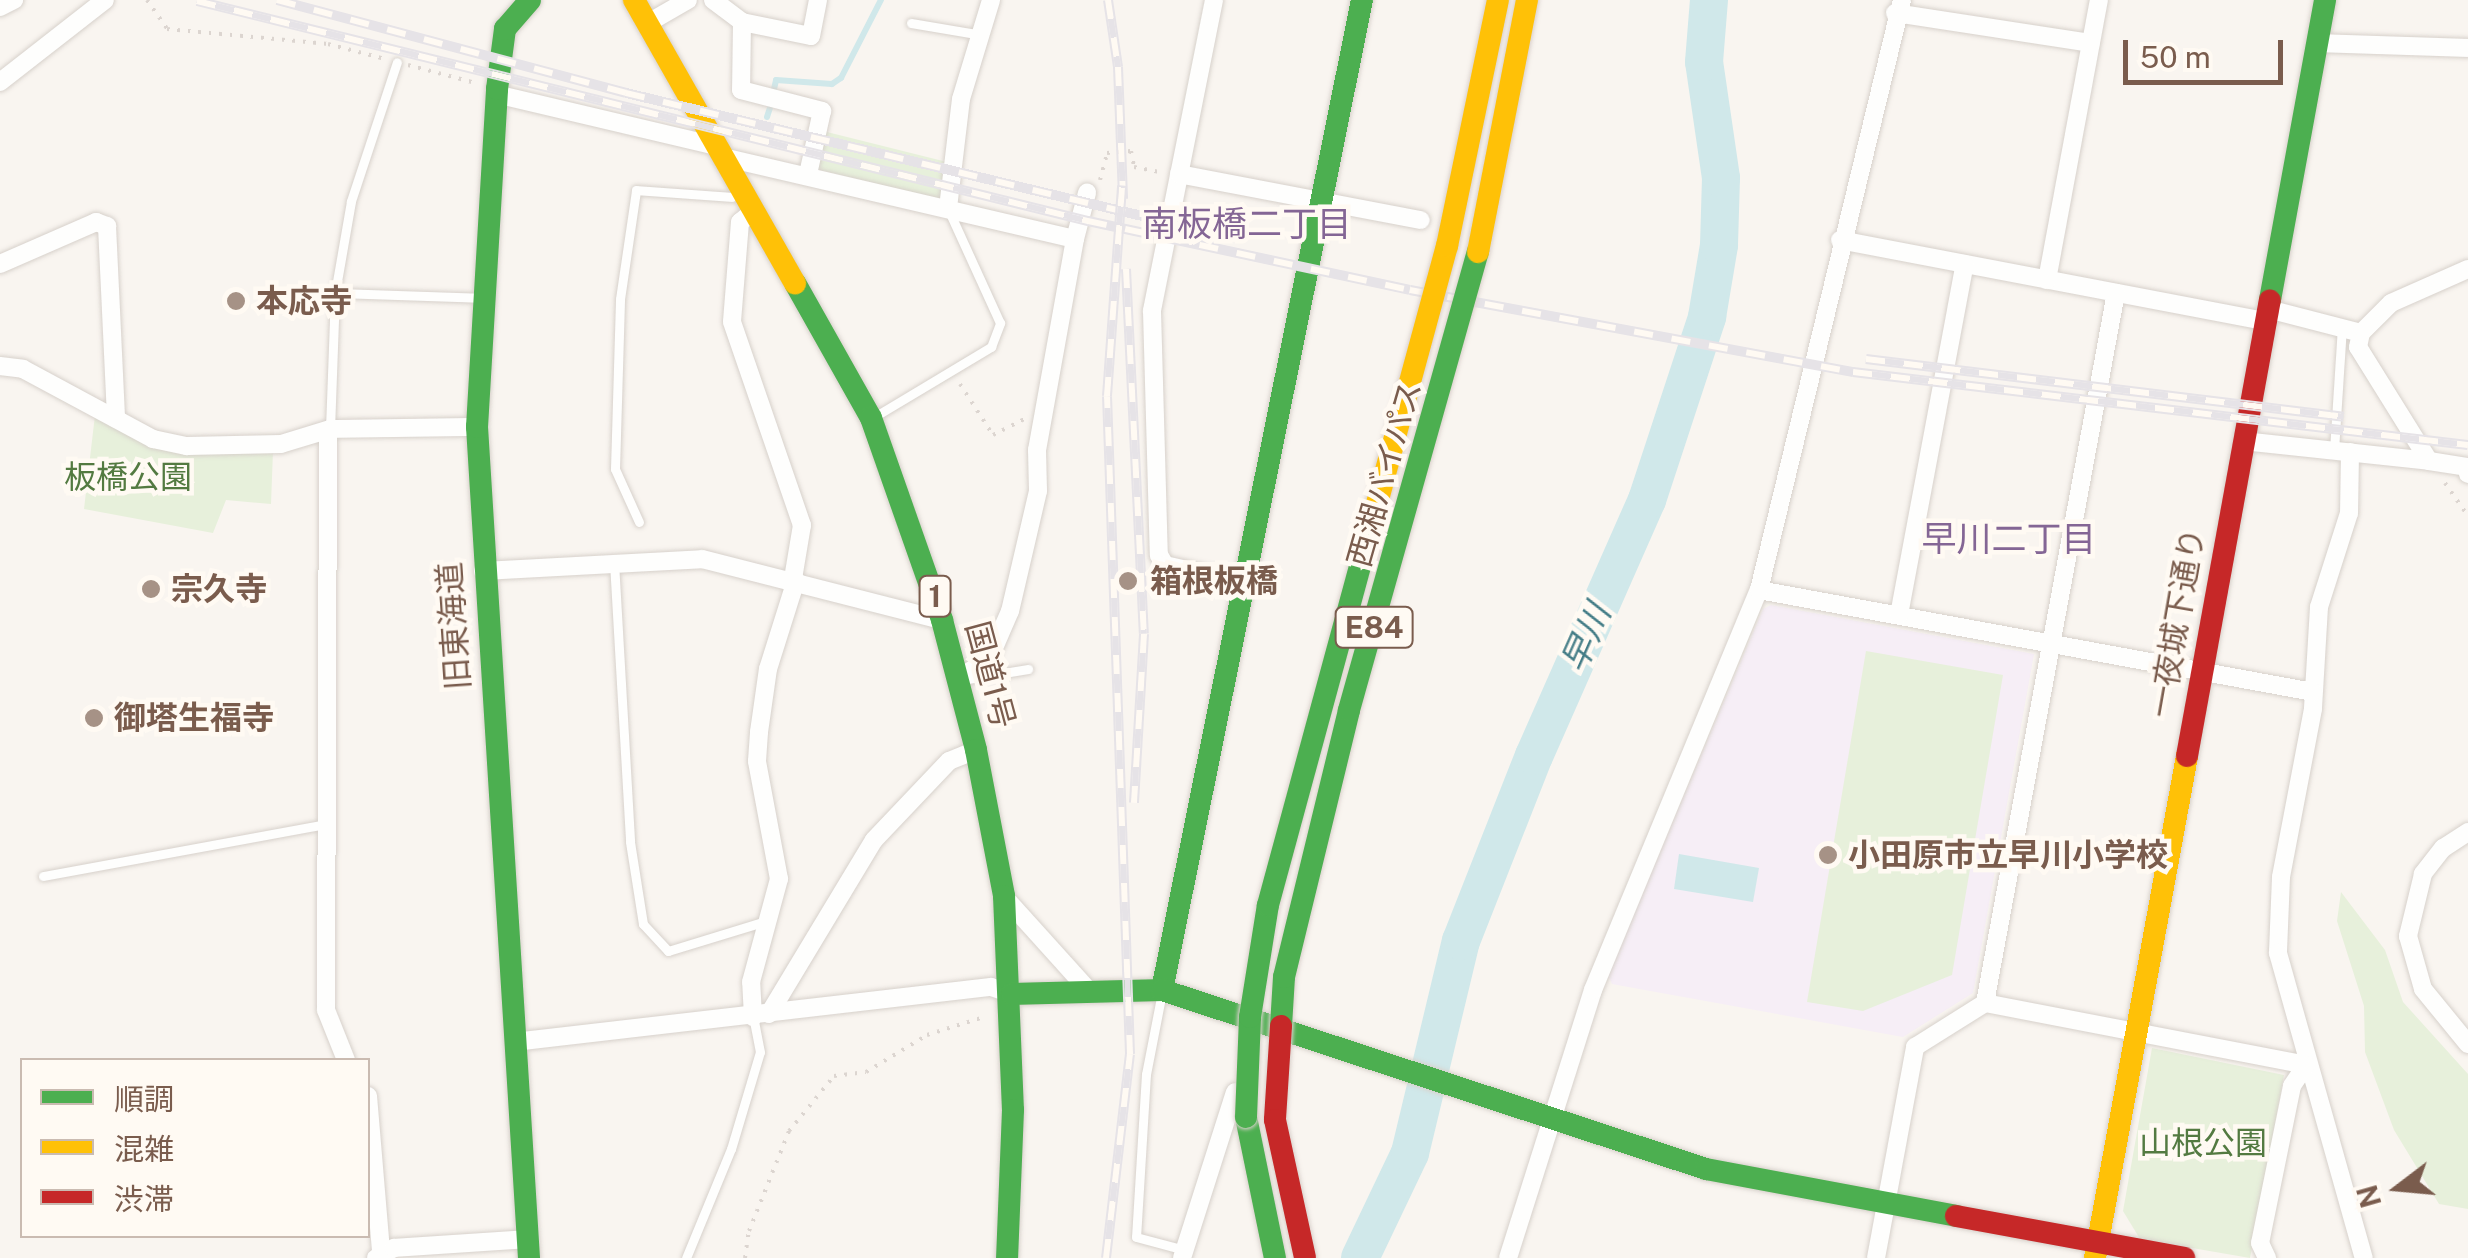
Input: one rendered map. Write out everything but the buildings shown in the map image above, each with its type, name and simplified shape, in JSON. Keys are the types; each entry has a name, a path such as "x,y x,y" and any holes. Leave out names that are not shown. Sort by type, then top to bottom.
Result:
{"main road":[{"name":"旧東海道","path":"528,1248 477,427 497,91 505,29 530,0"},
{"name":"国道1号","path":"634,0 724,152 872,418 942,620 976,750 1004,896 1012,994 1007,1258"},
{"path":"1162,990 1362,0"},
{"name":"西湘バイパス","path":"1275,1258 1246,1116 1250,1017 1268,904 1446,246 1498,0"},
{"name":"西湘バイパス","path":"1305,1258 1276,1120 1284,977 1349,710 1473,276 1527,0"},
{"name":"一夜城下通り","path":"2097,1251 2325,0"},
{"path":"1012,994 1162,990 1540,1118 1706,1168 1887,1203 2097,1251 2150,1251 2184,1258"},
{"path":"1246,1116 1238,1173 1251,1258"}],"street":[{"path":"0,7 14,0"},
{"path":"0,82 105,0"},
{"path":"648,23 688,0"},
{"path":"713,0 742,22 811,36 818,0"},
{"path":"948,208 976,34 992,0"},
{"path":"1214,0 1152,312 1159,555 1166,566 1244,582"},
{"path":"2047,280 2099,0"},
{"path":"1508,1258 1540,1118 1759,590 1899,6 2091,43"},
{"path":"742,22 740,90 822,111 808,174"},
{"path":"2318,43 2468,48"},
{"path":"497,91 808,174 1075,239"},
{"path":"1179,174 1421,220"},
{"path":"959,678 990,658 1004,630 1038,491 1042,410 1087,192"},
{"path":"753,204 740,222 732,322 802,525 795,580 768,668 759,732 757,761 779,867 751,982 761,1016"},
{"path":"0,264 96,222 108,226 116,419"},
{"path":"1840,240 2116,293 2361,333"},
{"path":"1899,616 1965,264"},
{"path":"2429,460 2358,347 2361,333 2391,303 2468,269"},
{"path":"1985,1003 2116,293"},
{"path":"0,366 24,369 153,439 188,446 282,444 329,430 477,427"},
{"path":"329,430 330,823 326,1010 345,1058"},
{"path":"2244,441 2429,460 2468,469"},
{"path":"2342,451 2348,513 2319,606 2305,772 2281,876 2278,954 2306,1065 2364,1258"},
{"path":"483,571 702,559 942,620"},
{"path":"1759,590 2313,692"},
{"path":"761,1016 874,840 950,761 976,750"},
{"path":"2468,832 2444,848 2423,874 2408,936 2424,989 2468,1044"},
{"path":"1004,896 1091,994"},
{"path":"514,1042 992,987 1012,994"},
{"path":"1876,1258 1915,1047 1985,1003 2306,1065"},
{"path":"1183,1254 1256,1022"},
{"path":"2267,1258 2260,1243 2292,1086 2306,1065"},
{"path":"370,1128 378,1254 528,1248"}],"lane":[{"path":"911,22 976,34"},
{"path":"329,430 335,293 351,201 397,62"},
{"path":"639,522 615,469 620,298 636,190 753,204"},
{"path":"872,418 991,347 1000,323 948,208"},
{"path":"335,293 483,298"},
{"path":"2342,328 2342,451"},
{"path":"614,562 630,842 643,924 668,951 769,920"},
{"path":"959,678 984,680 1028,669"},
{"path":"44,876 330,823"},
{"path":"1162,990 1146,1074 1136,1237 1183,1254"},
{"path":"686,1258 731,1149 760,1052 761,1016"}],"path":[{"path":"147,0 167,29 328,44 497,91"},
{"path":"1087,192 1102,177 1108,153 1131,151 1134,167 1179,174"},
{"path":"952,372 993,435 1042,410"},
{"path":"2429,460 2468,516"},
{"path":"745,1258 749,1231 789,1131 834,1076 866,1072 927,1036 991,1016"}],"shaded area":[{"name":"小田原市立早川小学校","path":"1771,605 2034,654 1973,993 1903,1037 1612,984 1608,975 1763,609"}],"green space":[{"path":"823,131 947,162 943,200 816,169"},
{"name":"板橋公園","path":"95,415 152,444 273,451 271,504 226,500 213,533 84,509"},
{"path":"1866,651 2003,675 1952,975 1863,1011 1807,1002"},
{"path":"2341,892 2385,950 2403,1002 2468,1074 2468,1209 2439,1204 2394,1130 2365,1052 2364,1006 2337,921"},
{"name":"山根公園","path":"2152,1048 2284,1075 2250,1258 2140,1239 2123,1211"}],"water":[{"path":"1679,854 1759,868 1753,902 1674,889"}],"waterway":[{"path":"774,89 776,80 832,84 841,78 881,0"},
{"name":"早川","path":"1360,1258 1410,1153 1461,941 1534,756 1647,500 1707,317 1719,245 1721,178 1704,62 1709,0"},
{"path":"767,117 770,108"}],"railway":[{"path":"277,0 626,93 1218,234"},
{"path":"1108,0 1118,67 1123,199"},
{"path":"197,1 1088,221 1410,290 1853,372 2468,445"},
{"path":"1106,1258 1130,1054 1107,396 1122,186"},
{"path":"1126,269 1144,634 1134,803"},
{"path":"1866,359 2343,417"}],"traffic: fast":[{"path":"529,1258 477,427 497,89 505,29 530,0"},
{"path":"1162,990 1362,0"},
{"path":"2270,300 2325,0"},
{"path":"1281,1026 1284,977 1349,710 1478,252"},
{"path":"795,283 871,418 942,620 976,750 1004,896 1013,1110 1007,1258"},
{"path":"1246,1117 1250,1017 1268,905 1373,518"},
{"path":"1012,994 1162,990 1706,1169 1956,1216"},
{"path":"1246,1117 1275,1258"}],"traffic: slow":[{"path":"634,0 795,283"},
{"path":"1373,518 1447,246 1498,0"},
{"path":"1478,252 1527,0"},
{"path":"2095,1258 2187,756"}],"traffic: jam":[{"path":"2187,756 2270,300"},
{"path":"1281,1026 1275,1120 1305,1258"},
{"path":"1956,1216 2184,1258"}],"place":[{"name":"本応寺","path":"236,301"},
{"name":"箱根板橋","path":"1128,581"},
{"name":"宗久寺","path":"151,589"},
{"name":"御塔生福寺","path":"94,718"},
{"name":"小田原市立早川小学校","path":"1828,855"}],"district":[{"name":"南板橋二丁目","path":"1247,224"},
{"name":"早川二丁目","path":"2009,539"}]}
